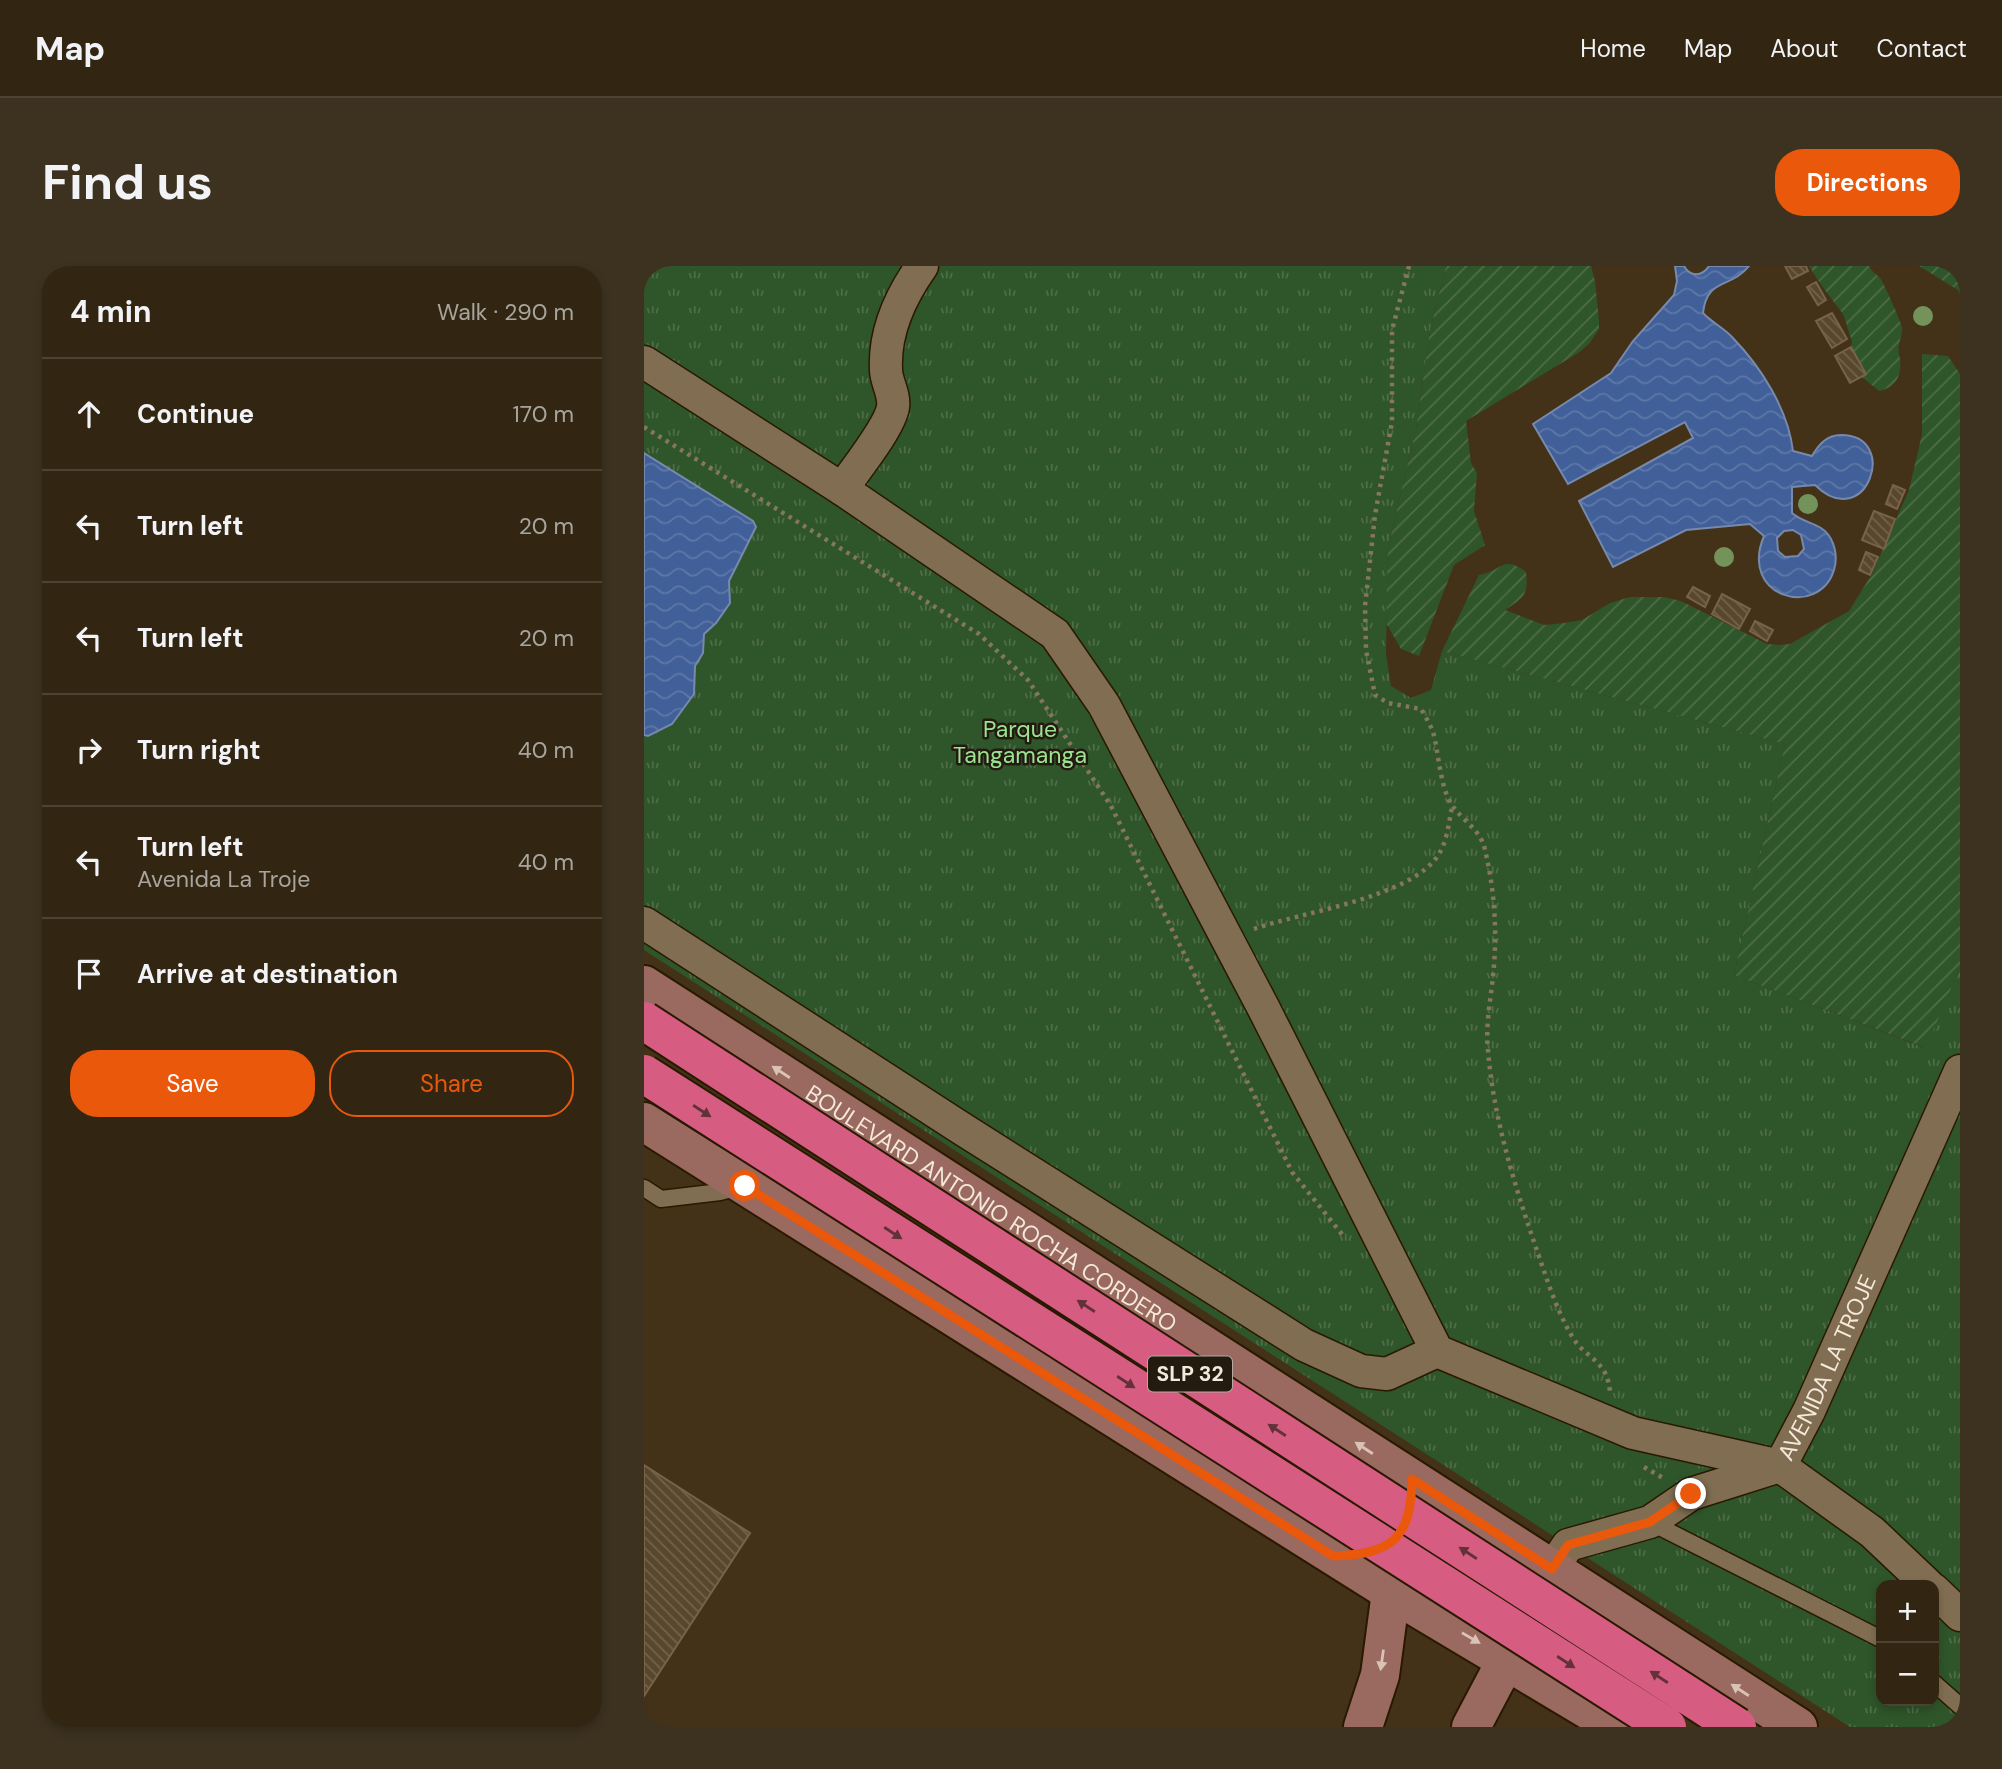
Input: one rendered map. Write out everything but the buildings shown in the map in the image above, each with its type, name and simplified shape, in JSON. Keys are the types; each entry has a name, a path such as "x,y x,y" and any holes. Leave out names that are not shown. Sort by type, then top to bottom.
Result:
{"highway":[{"name":"SLP 32","path":"644,1021 1737,1727"},
{"name":"SLP 32","path":"644,1074 1667,1727"}],"street":[{"path":"842,489 880,434 894,406 886,371 889,325 922,266"},
{"path":"644,362 842,489 1055,634 1104,705 1437,1352 1633,1433 1780,1466 1872,1532 1923,1580"},
{"path":"644,922 964,1130 1304,1345 1360,1371 1387,1374 1437,1352"},
{"name":"BOULEVARD ANTONIO ROCHA CORDERO","path":"644,985 1798,1727"},
{"name":"AVENIDA LA TROJE","path":"1552,1569 1568,1545 1650,1522 1691,1494 1780,1466 1809,1412 1960,1071"},
{"path":"644,1122 1333,1556 1617,1727"},
{"path":"1333,1556 1373,1552 1395,1540 1403,1529 1411,1506 1412,1479"},
{"path":"1471,1727 1508,1660 1552,1569"},
{"path":"1363,1727 1380,1675 1391,1592"},
{"path":"1939,1595 1960,1615"}],"lane":[{"path":"644,1188 661,1199 720,1192 745,1186"},
{"path":"1650,1522 1876,1636"},
{"path":"1939,1687 1960,1706"}],"path":[{"path":"1409,266 1392,330 1392,422 1375,515 1365,606 1366,650 1375,695 1388,703 1421,709 1433,732 1438,764 1452,807 1472,825 1485,846 1495,923 1488,1049 1498,1117 1529,1225 1562,1313 1574,1340 1594,1357 1605,1372 1611,1390 1609,1423"},
{"path":"644,427 979,634 1028,680 1111,806 1292,1171 1352,1246"},
{"path":"1228,942 1274,922 1350,902 1407,880 1429,865 1439,853 1452,807"}],"green space":[{"name":"Parque Tangamanga","path":"644,266 1446,266 1430,330 1416,429 1388,548 1386,654 1391,686 1411,698 1431,690 1442,651 1785,744 1734,975 1925,1048 1960,967 1960,1727 1850,1727 644,950"},
{"path":"1446,266 1591,266 1599,329 1589,344 1578,353 1466,421 1471,463 1477,473 1474,511 1485,545 1454,565 1419,656 1401,649 1386,623 1388,548 1416,429 1430,330"},
{"path":"1809,266 1869,266 1880,278 1902,327 1899,347 1900,372 1891,386 1879,391 1862,377 1866,374 1851,347 1852,341 1843,314"},
{"path":"1919,266 1960,266 1960,294 1958,290"},
{"path":"1922,354 1948,356 1960,374 1960,967 1926,1048 1734,975 1785,744 1442,651 1479,575 1507,564 1526,572 1527,586 1520,599 1505,610 1544,625 1582,620 1610,603 1630,597 1664,597 1681,601 1767,644 1779,645 1790,644 1849,611 1872,574 1909,490 1922,434"}],"water":[{"path":"1675,266 1684,266 1689,272 1696,274 1709,266 1749,266 1709,294 1703,313 1732,337 1763,375 1779,404 1793,451 1812,456 1824,441 1841,435 1859,439 1869,450 1873,464 1870,479 1861,491 1849,498 1833,497 1815,485 1792,487 1792,513 1823,529 1831,539 1835,551 1834,570 1826,585 1813,594 1798,597 1784,595 1771,587 1762,574 1759,557 1764,536 1750,524 1686,530 1613,567 1579,501 1693,438 1685,422 1568,484 1533,424 1611,373 1633,341 1674,295 1677,281","holes":["1793,530 1801,535 1804,549 1798,556 1785,557 1778,551 1777,538 1784,531"]},
{"path":"644,453 753,521 756,527 729,581 730,603 716,623 704,634 703,653 695,666 694,694 672,724 648,736 644,735"}],"route":[{"path":"745,1186 1333,1556 1373,1552 1395,1540 1403,1529 1411,1506 1412,1479 1552,1569 1568,1545 1650,1522 1691,1494"}]}
